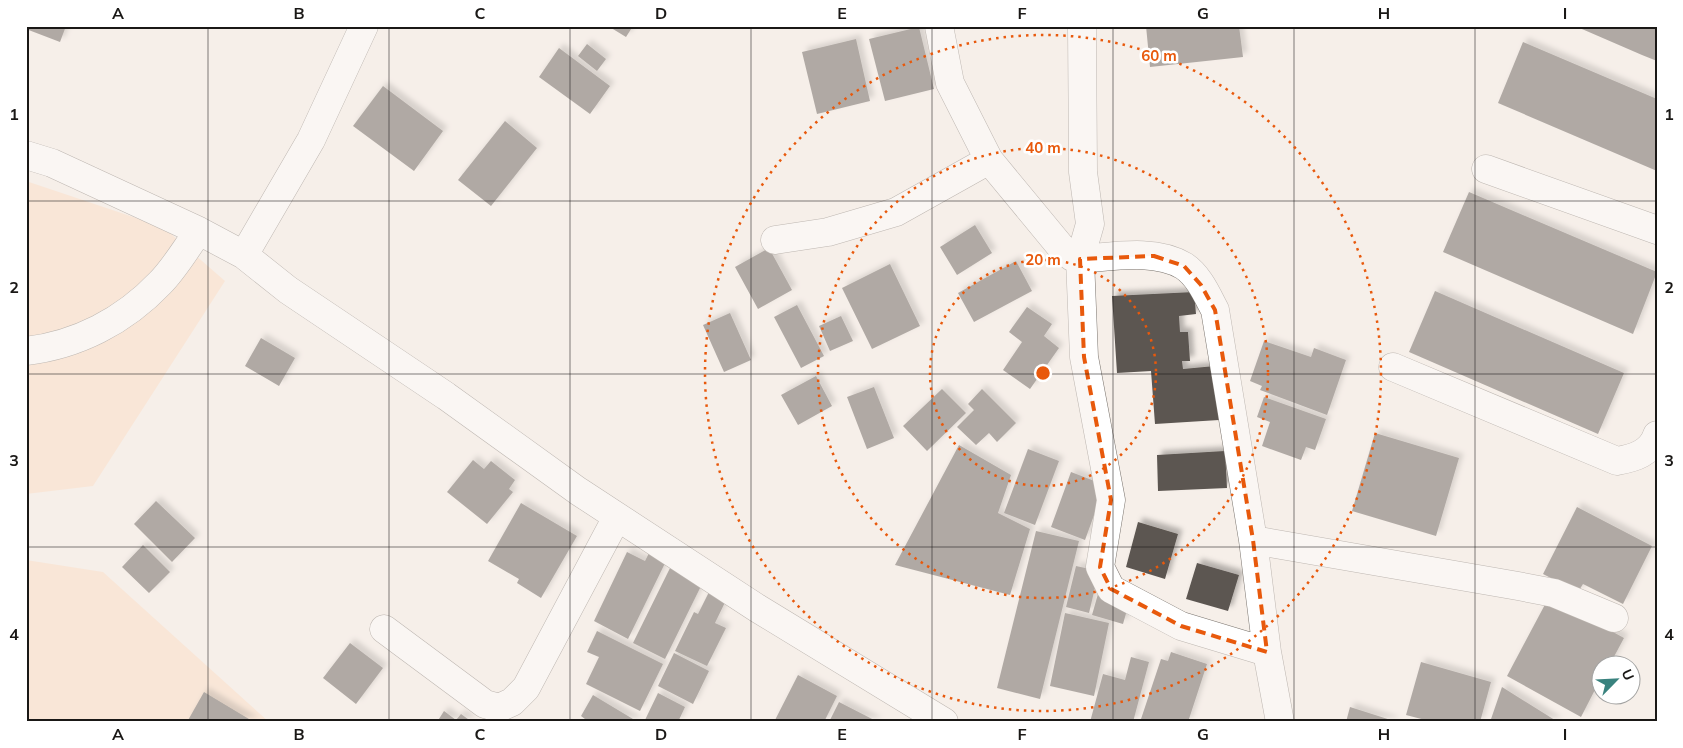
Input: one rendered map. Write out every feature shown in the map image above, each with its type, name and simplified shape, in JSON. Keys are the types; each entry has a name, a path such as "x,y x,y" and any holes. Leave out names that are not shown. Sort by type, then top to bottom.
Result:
{"street":[{"path":"244,255 311,140 364,26"},
{"path":"939,26 950,83 988,160 1060,246 1072,257 1080,260 1154,256 1184,266 1201,285 1215,310 1253,540 1267,652 1280,722"},
{"path":"1082,26 1083,172 1090,224 1080,260 1084,357 1111,500 1100,567 1111,589 1181,626 1267,652"},
{"path":"26,155 52,163 199,231 244,255 288,290 446,396 617,517 757,608 944,722"},
{"path":"775,240 828,232 896,212 988,160"},
{"path":"1486,170 1657,230"},
{"path":"26,351 55,348 99,330 138,304 161,283 199,231"},
{"path":"1393,367 1618,462 1636,457 1654,444 1657,435"},
{"path":"384,629 485,704 499,708 512,702 526,688 617,517"},
{"path":"1253,540 1554,593 1614,618"}],"highlighted area":[{"path":"1154,256 1184,266 1201,285 1215,310 1253,540 1267,652 1181,626 1111,589 1100,567 1111,500 1084,357 1080,259"}],"shaded area":[{"path":"26,181 163,227 225,281 93,486 26,494"},
{"path":"26,560 103,572 269,722 26,722"}],"building":[{"path":"26,26 66,26 60,42 26,29"},
{"path":"608,26 633,26 626,37"},
{"path":"1146,26 1239,26 1243,57 1150,67"},
{"path":"1575,26 1657,26 1657,61 1642,55"},
{"path":"919,27 934,89 885,101 869,39"},
{"path":"856,39 870,101 817,114 802,52"},
{"path":"1523,42 1657,99 1657,171 1498,103"},
{"path":"587,44 606,59 597,71 578,56"},
{"path":"559,48 610,86 590,114 539,77"},
{"path":"383,86 443,131 414,171 353,126"},
{"path":"505,121 537,148 491,206 458,180"},
{"path":"1469,192 1657,272 1633,334 1443,252"},
{"path":"975,225 992,253 957,275 940,247"},
{"path":"769,248 792,290 758,309 735,267"},
{"path":"1016,261 1032,291 974,322 958,293"},
{"path":"890,264 920,326 872,349 842,288"},
{"path":"1435,291 1624,373 1598,434 1409,352"},
{"path":"1194,292 1196,314 1179,316 1180,332 1188,332 1190,361 1182,361 1183,369 1215,366 1219,420 1155,424 1151,371 1117,373 1112,296"},
{"path":"797,305 824,356 801,368 774,317"},
{"path":"1027,307 1052,324 1044,336 1059,348 1030,389 1003,370 1022,342 1009,332"},
{"path":"730,313 751,360 724,372 703,325"},
{"path":"841,316 853,341 830,351 819,326"},
{"path":"261,338 295,358 279,386 245,366"},
{"path":"1264,341 1311,357 1314,348 1346,360 1327,415 1260,390 1262,386 1250,381"},
{"path":"816,376 832,406 798,425 781,395"},
{"path":"874,387 894,438 867,449 847,397"},
{"path":"942,389 966,413 927,451 903,426"},
{"path":"982,389 1016,423 997,442 989,433 976,445 957,427 974,410 968,404"},
{"path":"1264,397 1326,419 1315,450 1306,447 1301,460 1262,446 1270,422 1257,417"},
{"path":"1375,433 1459,458 1436,536 1352,511"},
{"path":"959,445 1011,475 998,513 1030,529 1010,595 895,565"},
{"path":"1028,449 1059,461 1035,525 1004,513"},
{"path":"1225,451 1227,488 1158,491 1157,455"},
{"path":"473,460 484,469 491,461 515,480 509,489 513,492 487,524 447,492"},
{"path":"1071,472 1105,485 1085,540 1051,527"},
{"path":"156,501 195,538 172,562 134,524"},
{"path":"521,503 577,536 541,598 517,583 519,579 488,561"},
{"path":"1577,507 1652,546 1623,604 1583,584 1578,592 1543,574"},
{"path":"1138,522 1178,534 1165,579 1126,567"},
{"path":"1036,531 1079,541 1040,699 997,688"},
{"path":"143,545 170,572 149,593 122,567"},
{"path":"651,549 668,557 628,639 594,621 627,552 645,561"},
{"path":"1197,563 1239,575 1228,611 1186,599"},
{"path":"671,566 703,582 665,659 633,643"},
{"path":"1076,566 1099,571 1089,613 1066,607"},
{"path":"712,586 729,594 715,623 726,628 707,666 675,651 694,612 698,614"},
{"path":"1098,594 1129,603 1123,624 1092,615"},
{"path":"1549,597 1624,638 1614,656 1590,656 1590,699 1581,717 1507,676"},
{"path":"1065,613 1109,623 1094,696 1050,686"},
{"path":"597,631 663,664 640,711 586,684 599,657 587,652"},
{"path":"350,643 383,668 356,704 323,678"},
{"path":"1171,652 1207,664 1188,722 1140,722 1161,659 1168,661"},
{"path":"674,653 709,671 693,704 658,686"},
{"path":"1131,657 1149,662 1133,722 1090,722 1103,674 1125,680"},
{"path":"1421,662 1491,682 1480,722 1433,722 1406,715"},
{"path":"798,675 837,696 824,722 774,722"},
{"path":"1502,687 1558,722 1490,722"},
{"path":"204,692 254,722 187,722"},
{"path":"658,693 685,707 678,722 645,720"},
{"path":"593,695 638,722 589,722 581,716"},
{"path":"839,702 878,722 829,722"},
{"path":"1350,707 1394,721 1394,722 1346,722"},
{"path":"444,711 456,720 461,714 472,722 437,722"}]}
